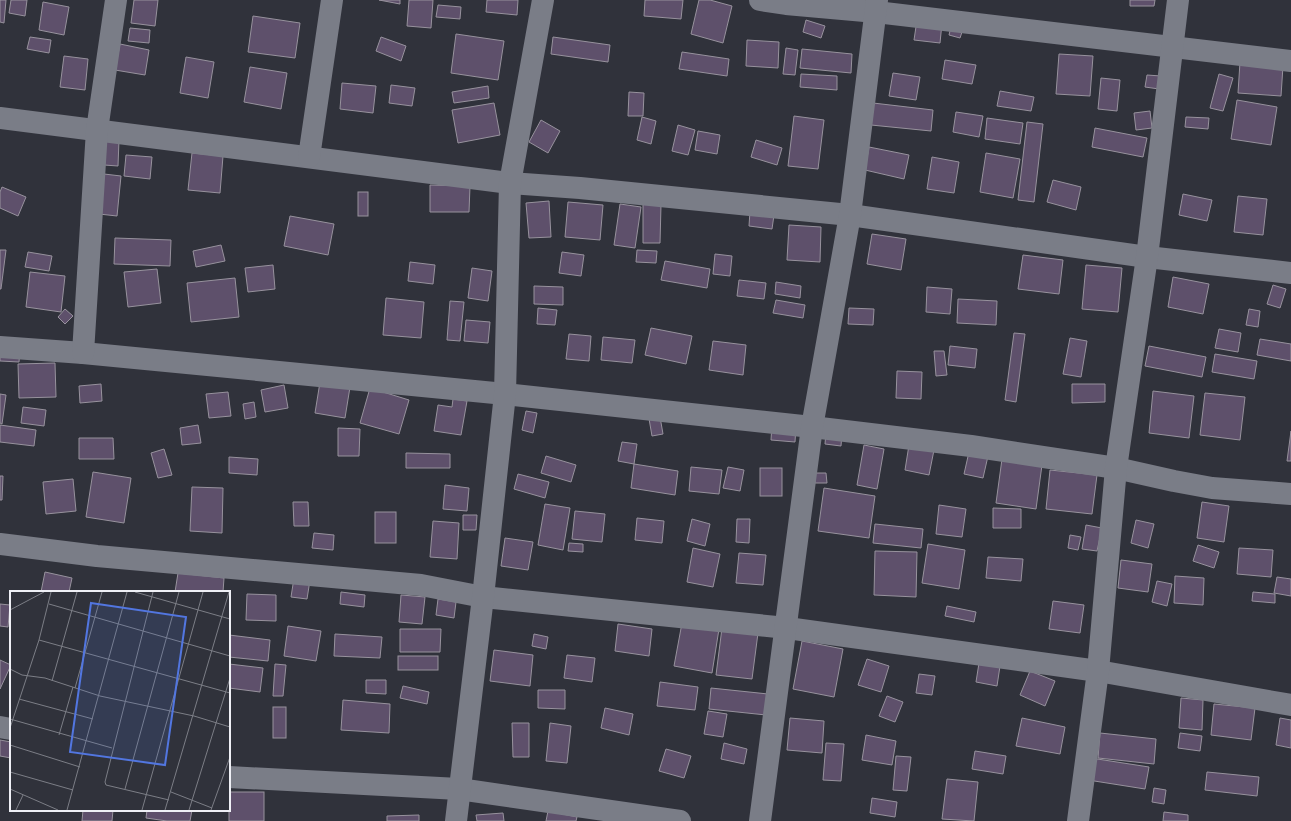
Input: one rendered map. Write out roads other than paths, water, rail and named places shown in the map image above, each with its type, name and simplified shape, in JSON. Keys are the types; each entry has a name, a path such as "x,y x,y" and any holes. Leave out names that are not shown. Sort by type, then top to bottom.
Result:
{"street":[{"path":"83,354 97,130 116,0"},
{"path":"309,157 332,0"},
{"path":"456,821 483,597 505,394 510,183 543,0"},
{"path":"760,0 786,4 876,6 1291,62"},
{"path":"1078,821 1098,672 1116,468 1147,257 1178,0"},
{"path":"760,821 787,628 812,427 850,215 876,6"},
{"path":"0,118 510,183 580,188 850,215 1147,257 1291,273"},
{"path":"0,347 505,394 812,427 971,446 1116,468 1212,488 1291,494"},
{"path":"0,544 98,556 421,585 483,597 787,628 1098,672 1291,705"},
{"path":"0,727 10,730"},
{"path":"230,777 459,789 680,821"}]}
